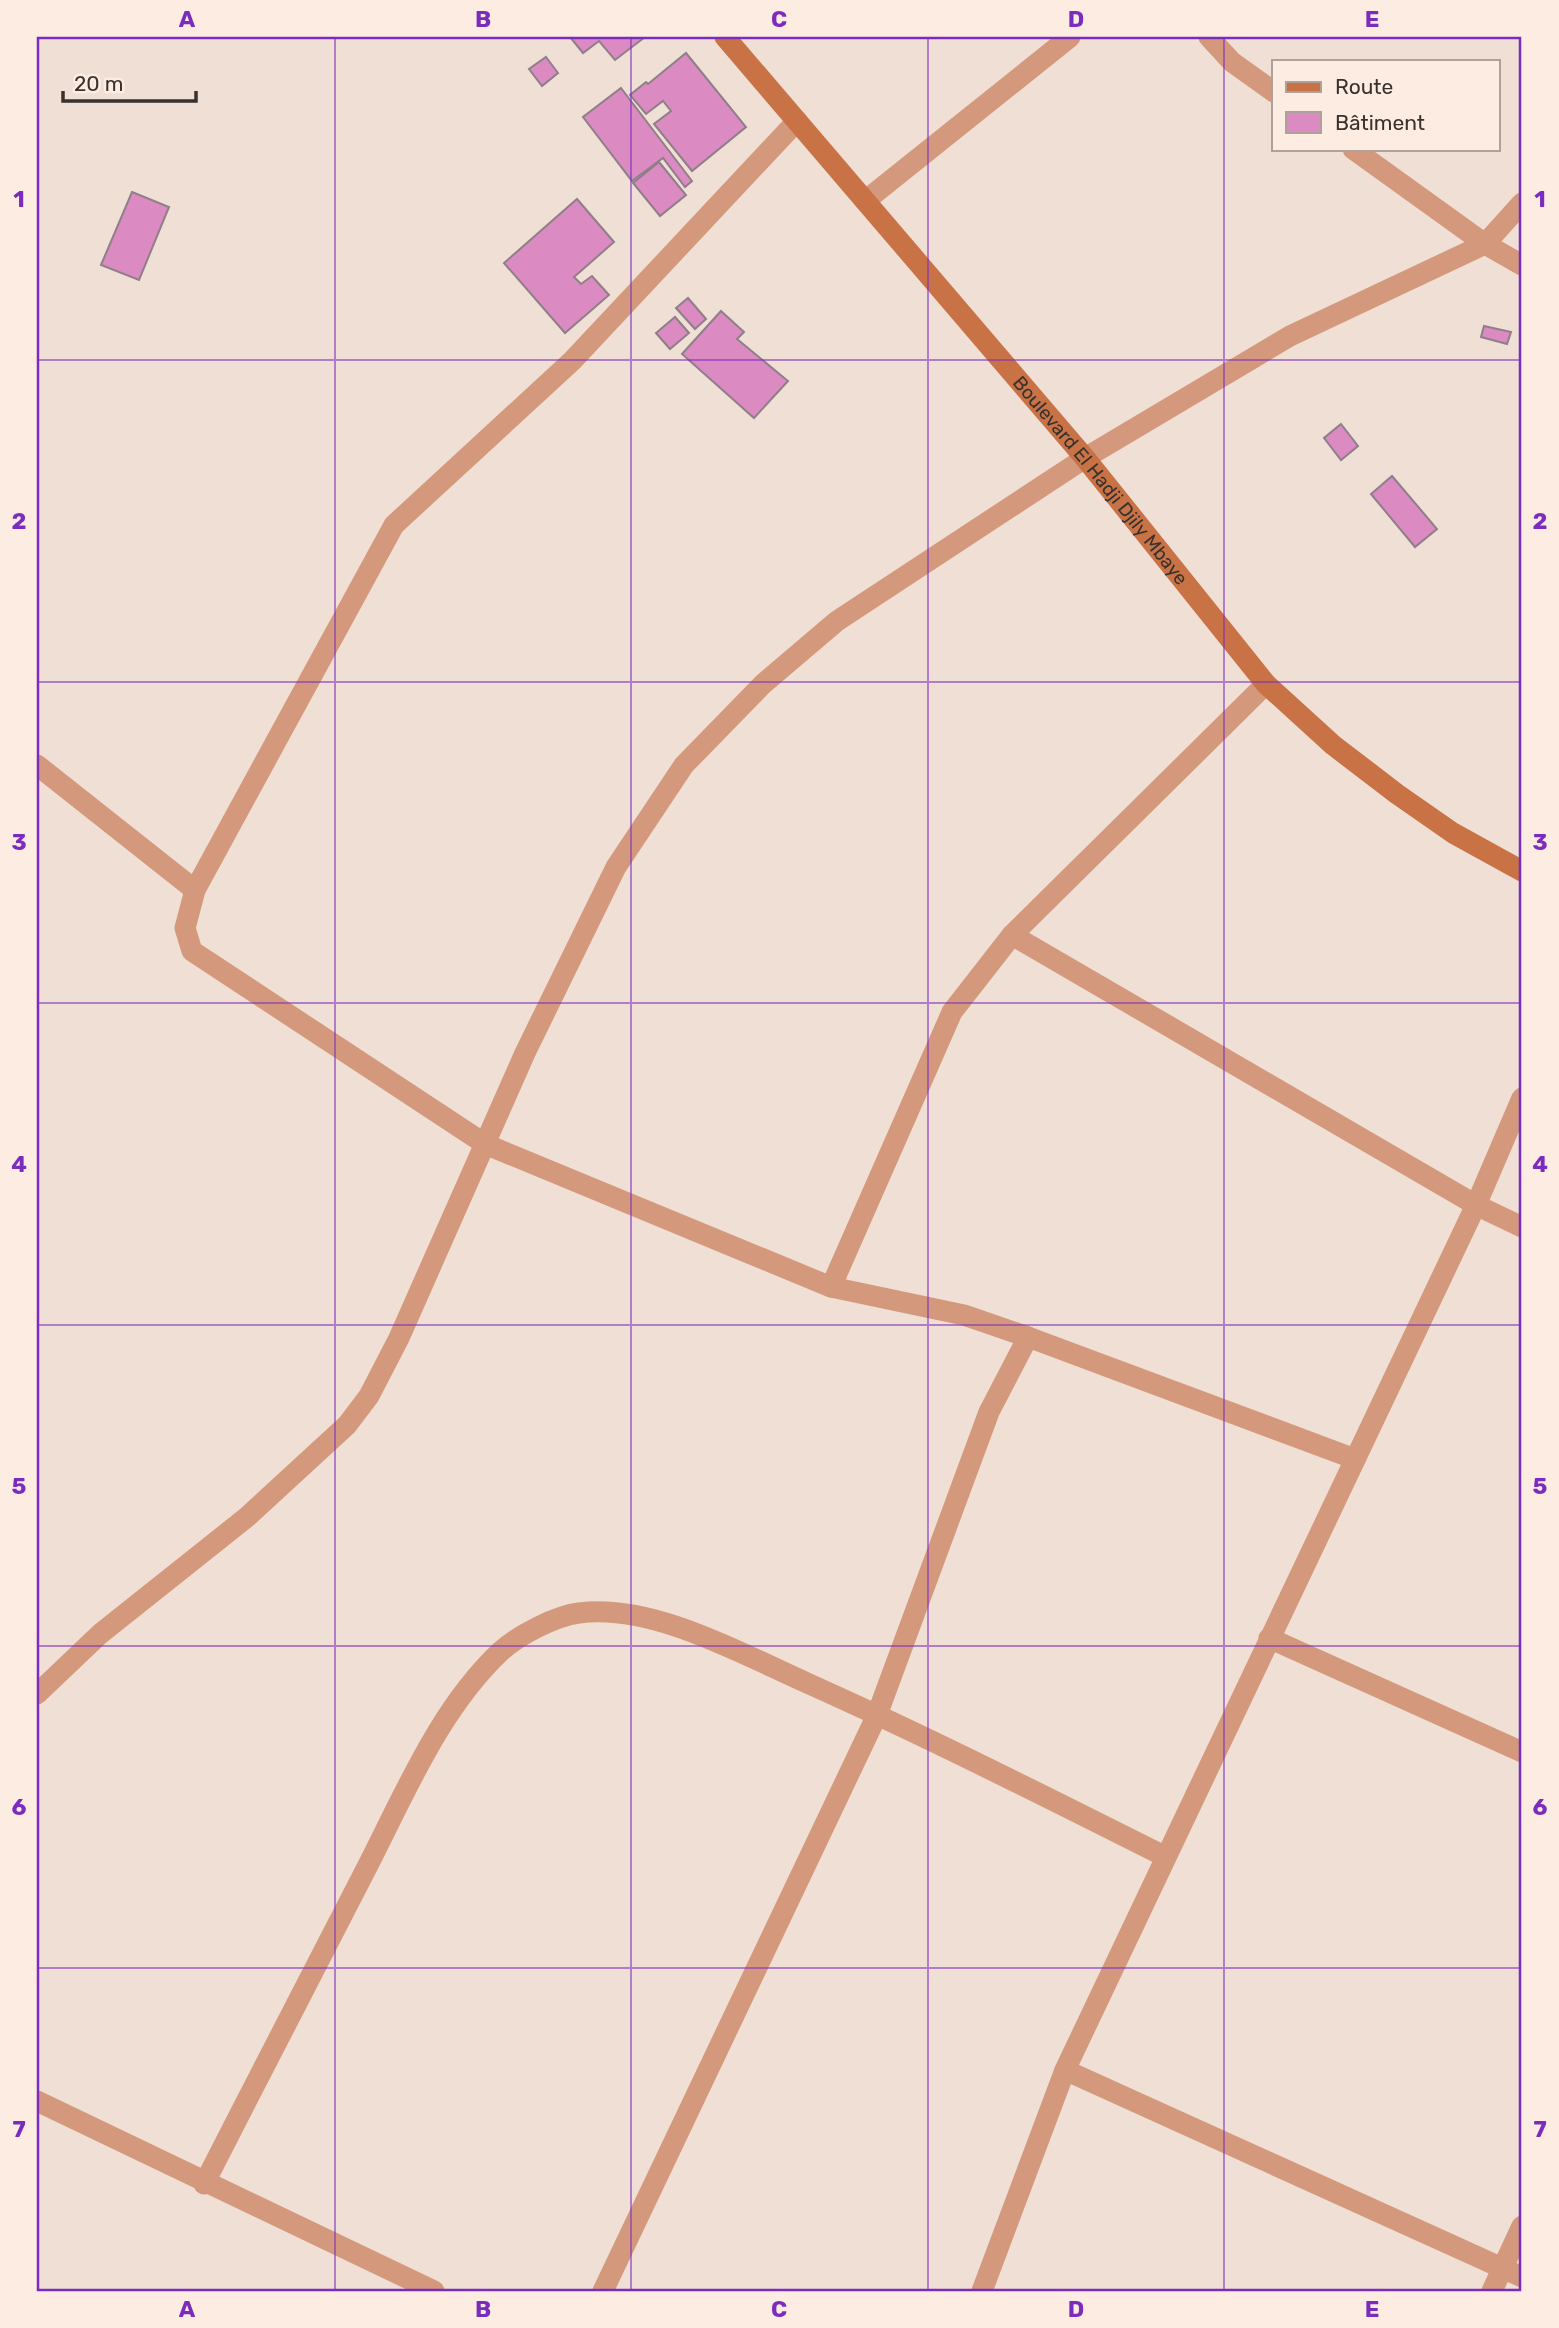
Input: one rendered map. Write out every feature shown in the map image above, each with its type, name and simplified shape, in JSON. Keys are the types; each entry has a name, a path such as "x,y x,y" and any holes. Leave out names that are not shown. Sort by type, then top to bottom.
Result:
{"main road":[{"name":"Boulevard El Hadji Djily Mbaye","path":"725,37 1085,458 1266,684 1333,745 1396,794 1453,833 1522,871"}],"street":[{"path":"865,201 1070,37"},
{"path":"1209,37 1232,62 1272,91"},
{"path":"797,121 572,361 394,524 195,890 185,928 192,951 485,1144 831,1287 964,1315 1355,1459"},
{"path":"1354,150 1485,244 1522,265"},
{"path":"37,1694 100,1634 247,1517 347,1425 369,1396 399,1338 525,1054 617,867 684,765 763,684 837,621 1085,458 1290,336 1485,244 1522,203"},
{"path":"831,1287 952,1012 1013,935 1266,684"},
{"path":"37,765 195,890"},
{"path":"1013,935 1476,1205 1522,1227"},
{"path":"982,2291 1065,2070 1164,1856 1476,1205 1522,1098"},
{"path":"603,2291 877,1715 989,1412 1028,1337"},
{"path":"204,2183 418,1768 459,1700 503,1649 542,1626 575,1613 602,1611 650,1618 729,1648 877,1715 1164,1856"},
{"path":"1269,1638 1522,1752"},
{"path":"1065,2070 1513,2272"},
{"path":"37,2101 434,2291"},
{"path":"1492,2291 1513,2272 1522,2226"}],"building":[{"path":"570,37 645,37 615,60 599,41 583,53"},
{"path":"686,53 746,127 692,171 654,124 671,111 663,101 646,114 630,95"},
{"path":"546,57 558,73 542,86 529,69"},
{"path":"621,88 692,181 685,187 663,158 632,181 583,117"},
{"path":"659,162 686,195 660,216 633,183"},
{"path":"132,192 169,207 139,280 101,265"},
{"path":"577,199 614,242 574,277 581,284 592,276 609,295 565,333 504,263"},
{"path":"688,298 706,319 695,329 676,308"},
{"path":"721,311 744,332 737,339 788,381 754,418 682,354"},
{"path":"675,317 689,333 670,349 656,333"},
{"path":"1484,326 1511,332 1507,344 1481,337"},
{"path":"1341,424 1358,446 1341,460 1324,438"},
{"path":"1392,476 1437,529 1415,547 1371,494"}]}
